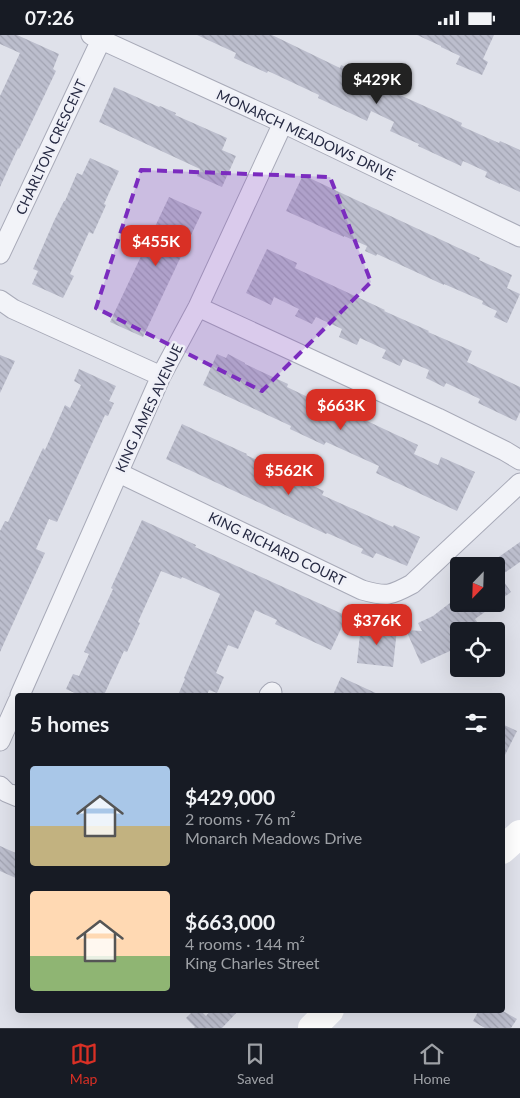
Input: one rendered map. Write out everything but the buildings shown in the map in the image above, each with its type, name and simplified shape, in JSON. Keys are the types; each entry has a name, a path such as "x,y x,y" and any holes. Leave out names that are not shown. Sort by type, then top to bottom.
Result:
{"main road":[{"path":"505,847 520,834"},
{"path":"312,1028 327,1013"}],"street":[{"name":"MONARCH MEADOWS DRIVE","path":"96,37 283,123 520,237"},
{"name":"CHARLTON CRESCENT","path":"0,255 96,37"},
{"name":"KING JAMES AVENUE","path":"21,693 161,376 198,307 283,123"},
{"path":"0,300 13,309 161,376"},
{"path":"198,307 438,419 520,460"},
{"name":"KING RICHARD COURT","path":"118,473 362,590 377,595 392,594 412,584 520,483"},
{"path":"0,741 15,708"},
{"path":"0,786 6,792 15,796"}],"highlighted area":[{"path":"141,170 330,177 371,282 262,391 96,308"}]}
